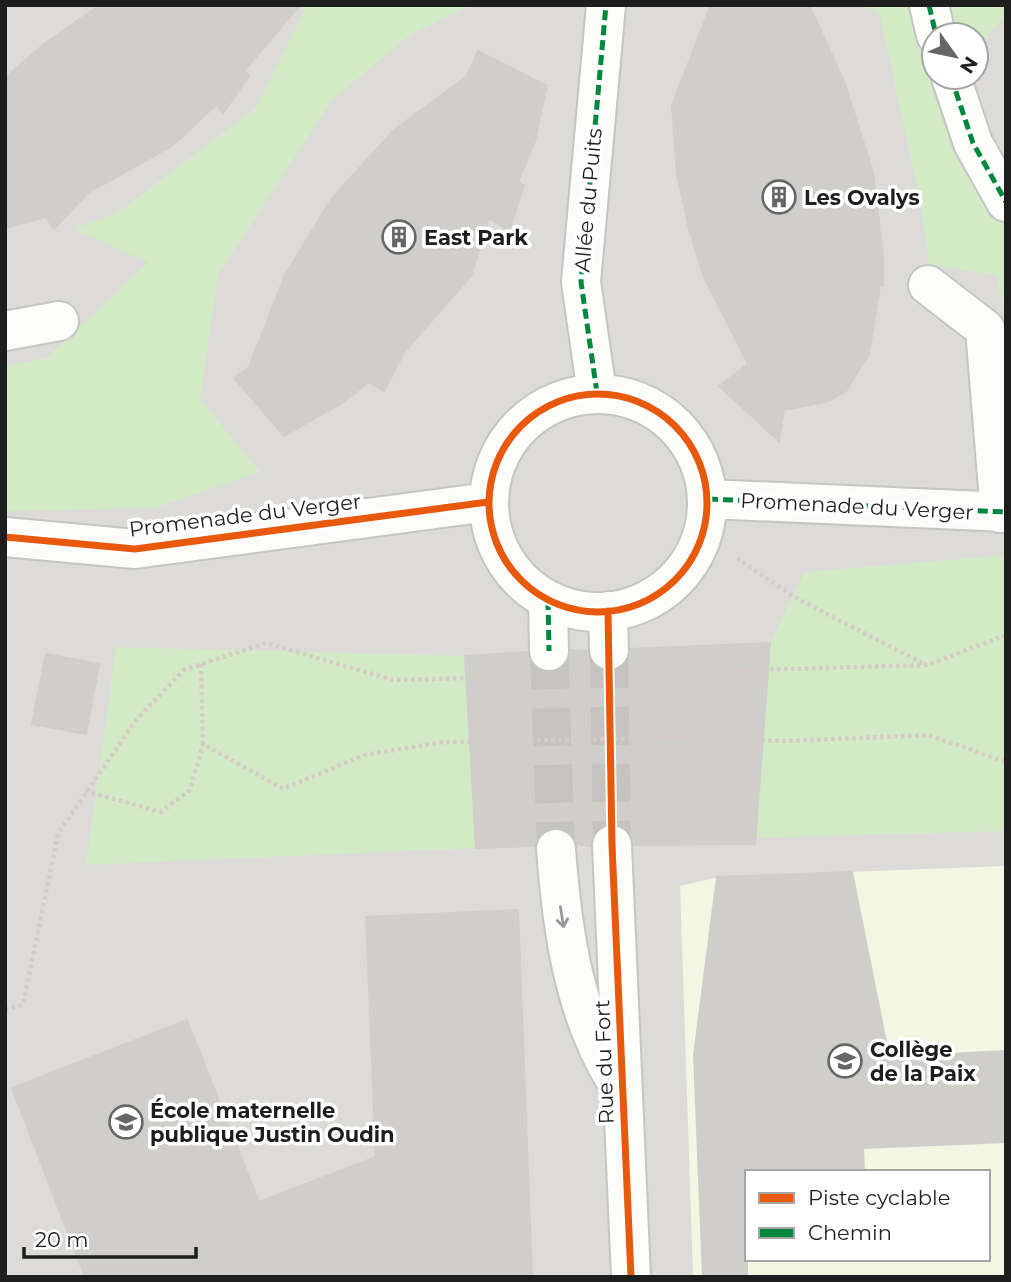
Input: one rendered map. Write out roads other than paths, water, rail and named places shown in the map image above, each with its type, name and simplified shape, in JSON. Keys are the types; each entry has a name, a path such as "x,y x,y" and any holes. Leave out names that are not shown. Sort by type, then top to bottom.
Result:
{"street":[{"name":"Allée du Puits","path":"597,393 581,282 606,5"},
{"path":"956,91 973,143 1006,202"},
{"path":"928,285 985,329 1003,512"},
{"path":"5,331 59,321"},
{"path":"597,393 630,398 660,413 685,436 701,466 708,499 703,534 687,566 662,592 630,608 594,613 561,607 531,591 507,566 493,536 488,502 494,469 510,439 533,415 564,399 597,393"},
{"name":"Promenade du Verger","path":"708,499 1003,512"},
{"name":"Promenade du Verger","path":"7,541 135,549 488,502"},
{"path":"548,600 548,651"},
{"path":"608,611 609,650"},
{"name":"Rue du Fort","path":"612,845 631,1277"},
{"name":"Rue du Fort","path":"555,849 561,916 576,985 602,1058 623,1091"}],"tunnel":[{"path":"609,650 612,845"},
{"path":"549,651 556,849"}],"place":[{"name":"Les Ovalys","path":"779,197"},
{"name":"East Park","path":"399,237"},
{"name":"Collège de la Paix","path":"845,1061"},
{"name":"École maternelle publique Justin Oudin","path":"126,1122"}]}
